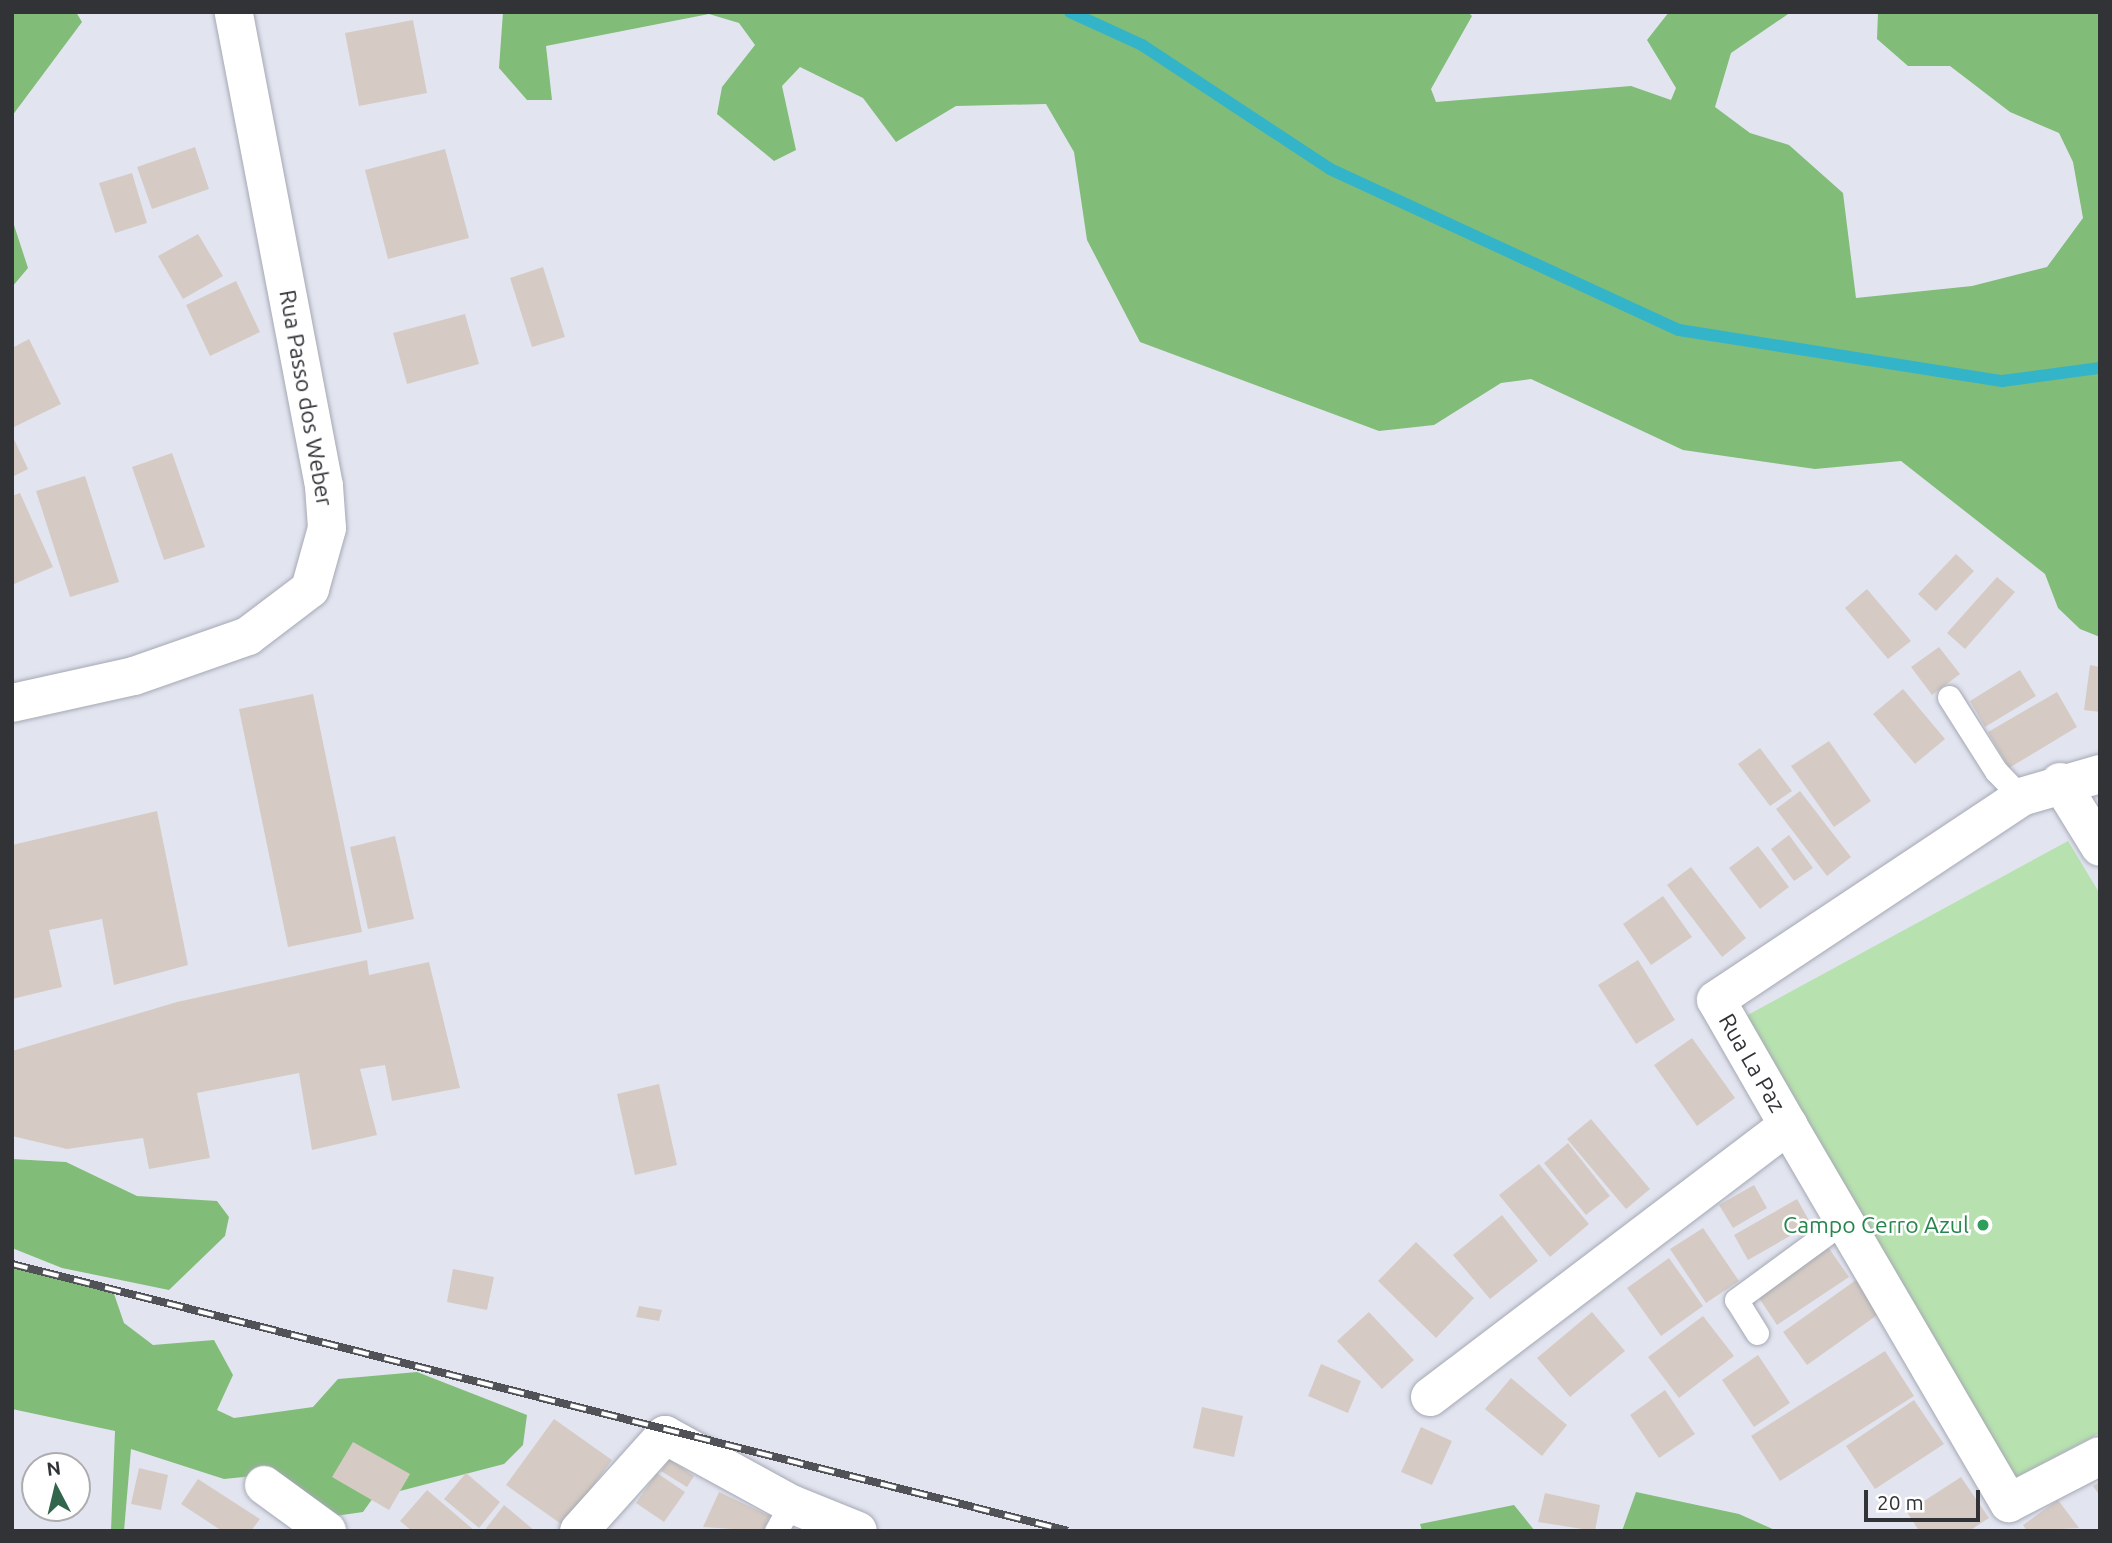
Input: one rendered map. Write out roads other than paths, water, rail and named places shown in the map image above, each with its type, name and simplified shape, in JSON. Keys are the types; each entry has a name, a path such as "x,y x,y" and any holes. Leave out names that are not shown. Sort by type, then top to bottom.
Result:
{"street":[{"name":"Rua Passo dos Weber","path":"12,703 134,676 248,636 310,589 327,528 324,486 234,12"},
{"name":"Rua La Paz","path":"1430,1397 1788,1125 1716,1000 2021,797 2060,782 2100,774"},
{"path":"2060,782 2100,847"},
{"path":"1788,1125 2009,1503 2100,1456"},
{"path":"579,1531 664,1435 783,1517 858,1531"},
{"path":"264,1485 327,1531"}],"lane":[{"path":"1949,698 1996,771 2021,797"},
{"path":"1757,1333 1736,1300 1844,1221"}],"waterway":[{"path":"1070,12 1142,45 1330,169 1679,330 2002,381 2100,368"}],"railway":[{"path":"12,1264 1068,1531"}],"place":[{"name":"Campo Cerro Azul","path":"1983,1225"}]}
